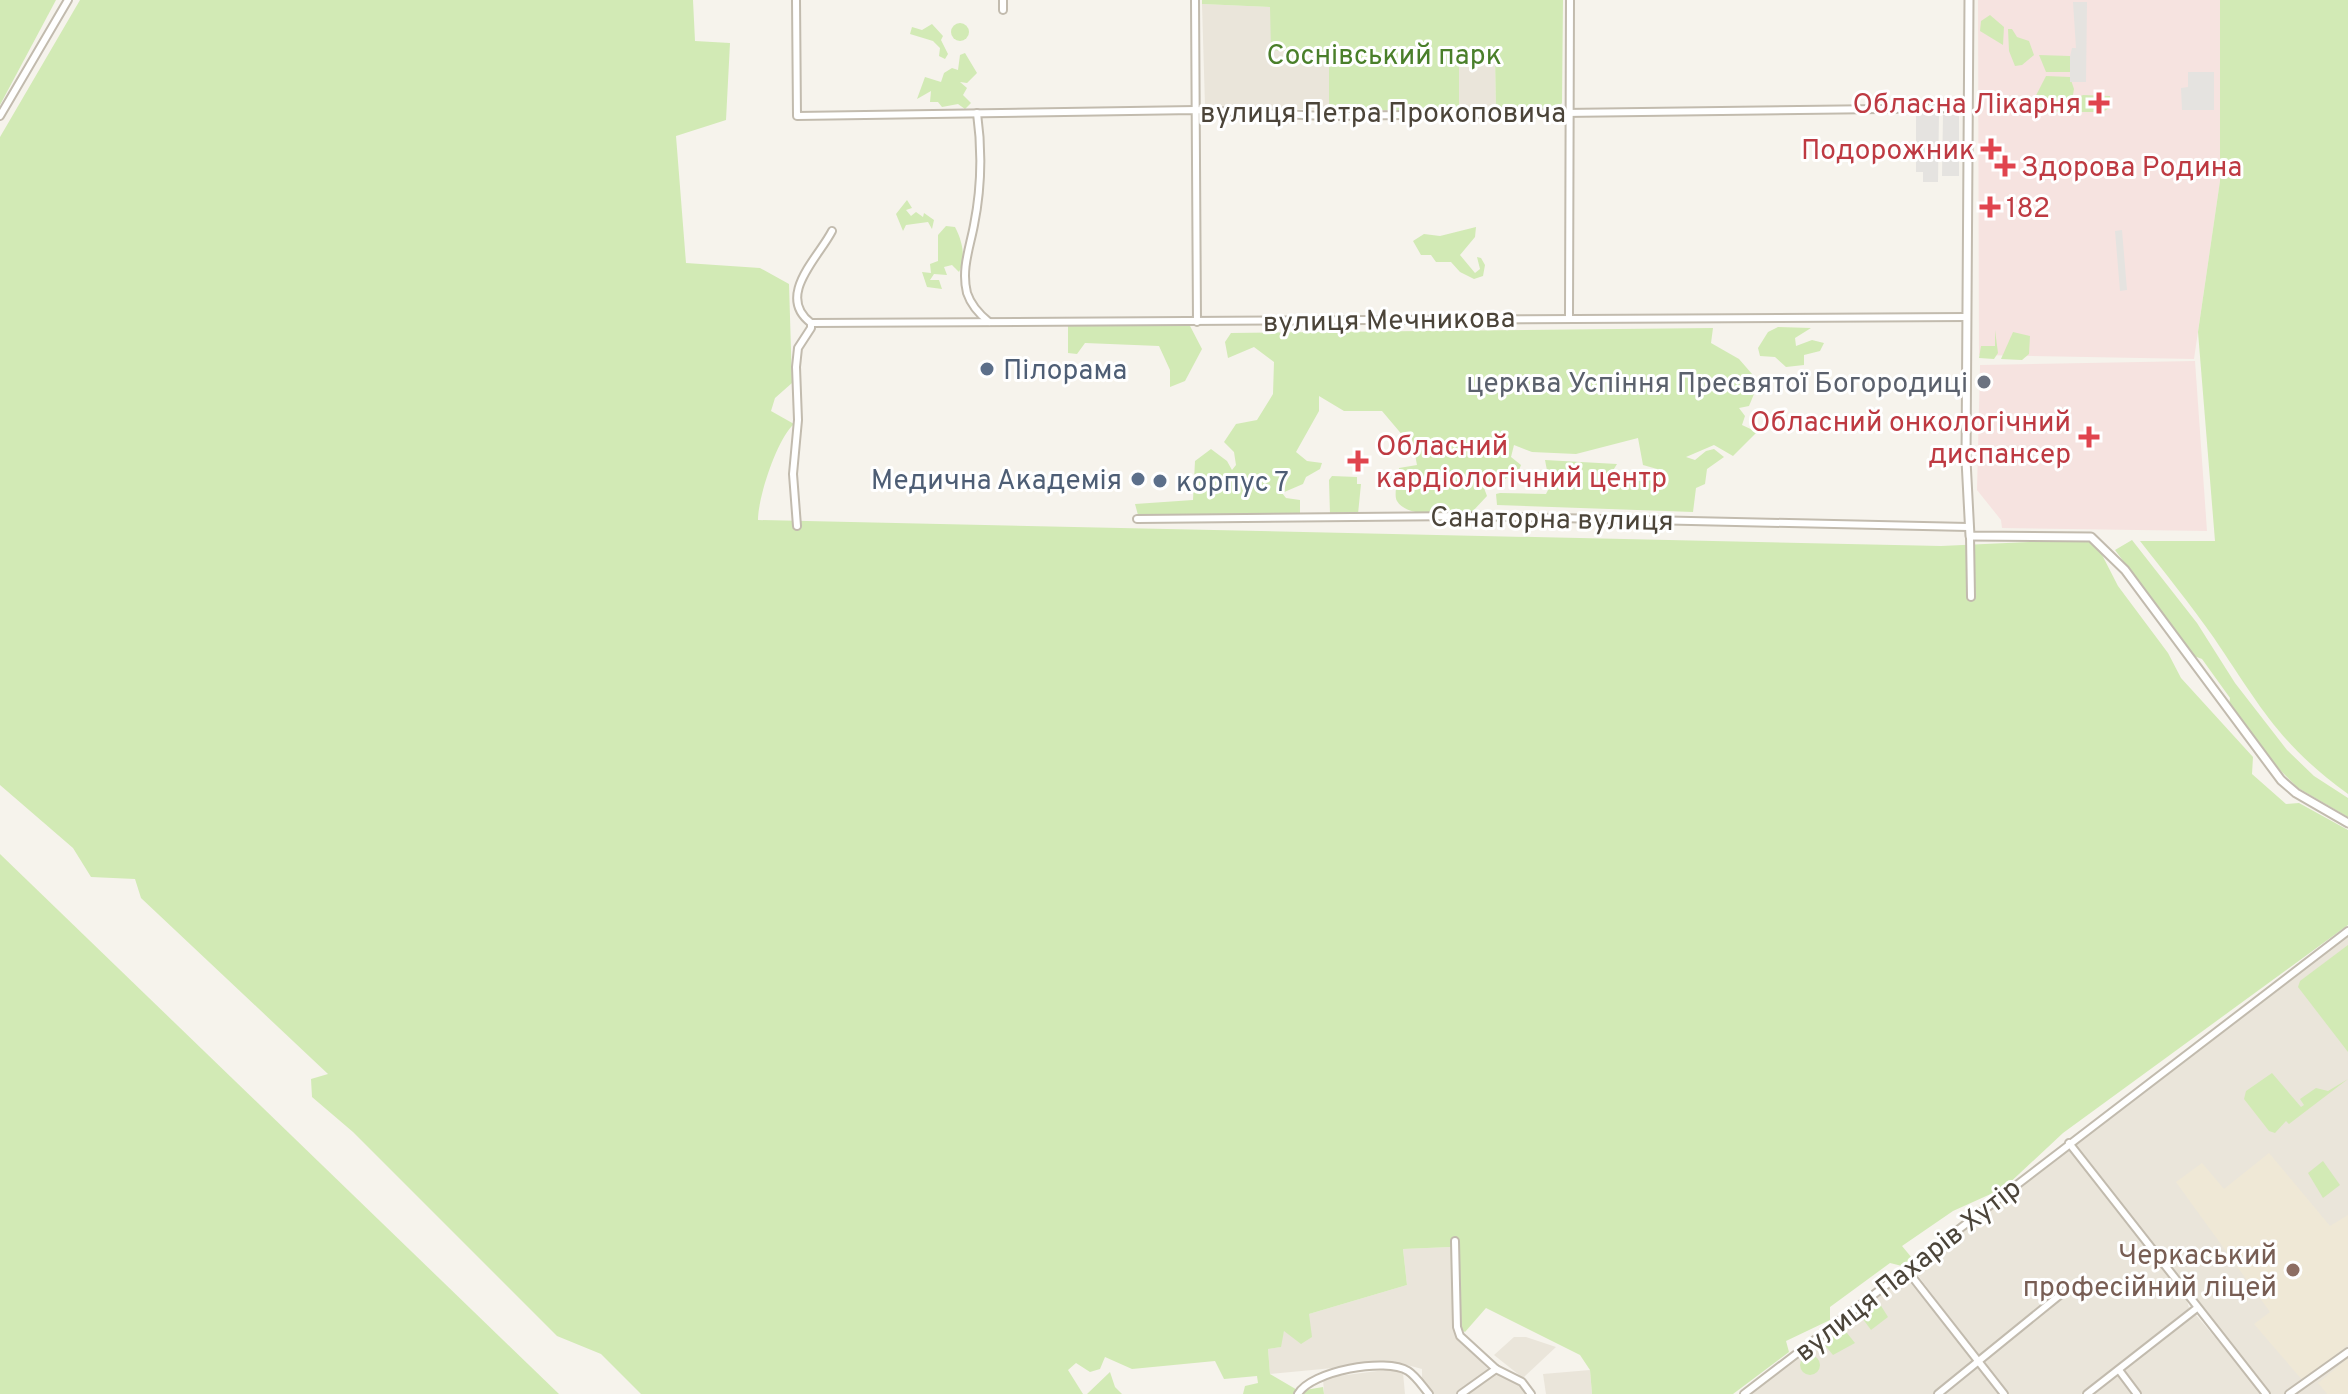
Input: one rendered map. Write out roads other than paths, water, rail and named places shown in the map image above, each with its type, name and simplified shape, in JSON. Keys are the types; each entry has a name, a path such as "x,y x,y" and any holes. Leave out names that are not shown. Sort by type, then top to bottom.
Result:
{"street":[{"path":"0,116 68,0"},
{"name":"вулиця Петра Прокоповича","path":"796,0 797,116 1195,110 1325,116 1968,108"},
{"path":"1003,0 1003,10"},
{"path":"1195,0 1197,322"},
{"path":"1569,316 1570,0"},
{"path":"1969,0 1967,317 1971,597"},
{"path":"977,113 980,145 975,224 967,251 966,281 971,301 989,322"},
{"path":"797,526 793,474 798,420 796,367 798,348 811,328 811,323 797,304 799,280 832,231"},
{"name":"вулиця Мечникова","path":"811,323 1197,322 1569,316 1967,317"},
{"name":"Санаторна вулиця","path":"1137,519 1472,516 1968,527"},
{"path":"1970,536 2091,537 2125,570 2281,780 2296,793 2348,823"},
{"name":"вулиця Пахарів Хутір","path":"1745,1394 2348,931"},
{"path":"2069,1143 2266,1394"},
{"path":"1455,1241 1457,1327 1460,1336 1496,1369 1522,1382 1531,1394"},
{"path":"1906,1269 2004,1394"},
{"path":"1938,1394 2066,1290"},
{"path":"2087,1394 2197,1308"},
{"path":"2289,1394 2348,1352"},
{"path":"1298,1394 1308,1381 1325,1373 1393,1366 1408,1371 1429,1394"},
{"path":"1461,1394 1496,1369"},
{"path":"2119,1370 2137,1394"}],"place":[{"name":"Обласна Лікарня","path":"2099,103"},
{"name":"Подорожник","path":"1991,149"},
{"name":"Здорова Родина","path":"2005,166"},
{"name":"182","path":"1990,207"},
{"name":"Пілорама","path":"987,369"},
{"name":"церква Успіння Пресвятої Богородиці","path":"1984,382"},
{"name":"Обласний онкологічний диспансер","path":"2089,437"},
{"name":"Обласний кардіологічний центр","path":"1358,461"},
{"name":"Медична Академія","path":"1138,479"},
{"name":"корпус 7","path":"1160,481"},
{"name":"Черкаський професійний ліцей","path":"2293,1270"}],"park label":[{"name":"Соснівський парк","path":"1384,54"}]}
